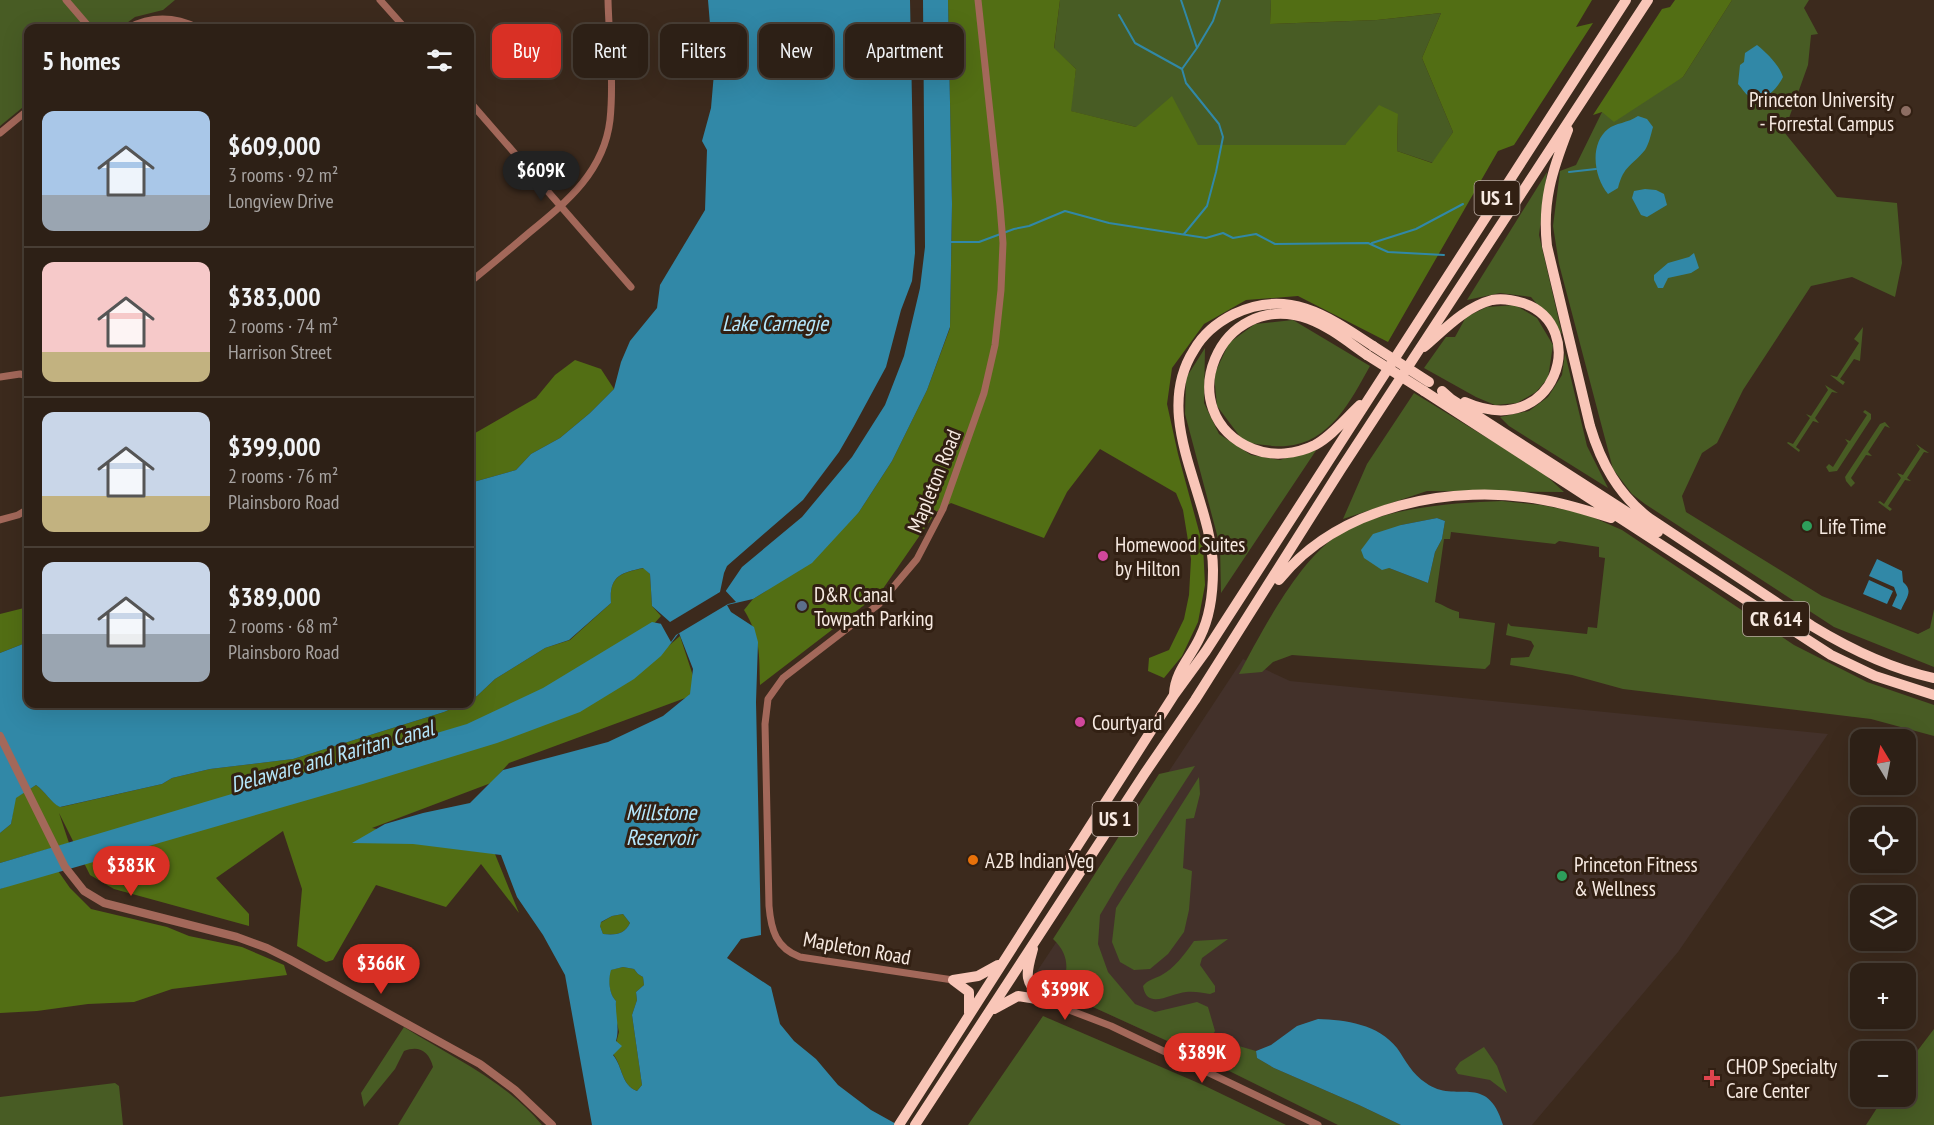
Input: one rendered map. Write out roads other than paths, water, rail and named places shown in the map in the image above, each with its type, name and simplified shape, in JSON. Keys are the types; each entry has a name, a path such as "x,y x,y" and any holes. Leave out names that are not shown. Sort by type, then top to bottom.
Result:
{"highway":[{"name":"US 1","path":"900,1123 1174,694 1206,651 1626,0"},
{"name":"US 1","path":"915,1125 1262,597 1341,468 1648,0"},
{"path":"1578,107 1550,179 1546,200 1546,234 1590,426 1598,451 1612,479 1637,508 1752,585 1769,599"},
{"path":"1417,352 1464,314 1491,300 1503,299 1526,304 1545,317 1558,343 1557,367 1547,388 1532,403 1514,410 1496,411 1476,407 1442,391 1426,387"},
{"path":"1174,694 1175,681 1201,636 1212,590 1213,572 1210,534 1177,410 1179,386 1186,362 1198,343 1223,320 1252,307 1276,303 1310,309 1342,326 1370,350"},
{"path":"1368,397 1316,444 1291,453 1269,453 1248,447 1230,435 1215,412 1210,388 1211,369 1221,345 1242,325 1272,314 1308,319 1370,350 1628,524"},
{"path":"1442,391 1747,589 1769,599"},
{"path":"1262,597 1302,555 1339,529 1406,504 1477,495 1525,497 1571,506 1628,524"},
{"name":"CR 614","path":"1628,524 1831,655 1875,676 1934,695"},
{"name":"CR 614","path":"1769,599 1857,651 1898,668 1934,678"},
{"path":"1035,940 1027,975 1029,984 1043,1000"},
{"path":"953,980 978,976 991,971 1003,961"},
{"path":"953,980 969,992 969,1016"},
{"path":"991,1011 1015,997 1043,1000"}],"street":[{"path":"66,0 87,24"},
{"path":"380,0 401,24"},
{"path":"474,279 561,207 587,179 595,166 606,137 611,105 608,0"},
{"name":"Mapleton Road","path":"953,980 800,957 785,950 775,937 769,906 766,711 772,690 783,678 865,615 890,592 917,559 937,523 975,421 990,370 998,319 1003,243 978,0"},
{"path":"138,24 158,18 180,20 189,24"},
{"path":"474,107 631,287"},
{"path":"0,133 24,113"},
{"path":"0,377 24,375"},
{"path":"0,520 24,511"},
{"path":"0,736 65,867 79,887 99,901 237,937 289,959 480,1064 515,1090 552,1125"},
{"path":"1043,1000 1111,1026 1318,1125"}],"water":[{"name":"Lake Carnegie","path":"708,0 910,0 910,24 845,24 845,78 912,78 915,253 912,281 901,310 886,367 839,452 803,500 727,566 720,592 670,622 652,606 650,574 643,568 622,574 614,581 611,603 569,640 545,648 495,679 474,698 474,482 516,470 531,454 560,438 614,389 621,362 630,341 657,308 660,285 705,210 707,150 702,141 711,108 714,78 747,78 747,24 710,24"},
{"name":"Millstone Reservoir","path":"923,0 948,0 948,24 923,24"},
{"path":"1757,45 1776,64 1783,77 1771,93 1757,99 1748,96 1738,84 1740,65 1744,62 1745,53"},
{"name":"Millstone Reservoir","path":"924,78 950,78 952,204 950,327 927,390 892,461 859,512 812,563 753,599 727,605 731,612 754,627 758,642 756,702 761,935 741,939 727,958 771,987 780,1024 794,1041 816,1059 838,1085 871,1110 898,1125 592,1125 565,975 543,935 517,897 501,855 413,844 352,843 385,824 470,803 503,770 608,742 663,716 690,694 693,669 679,633 661,656 634,679 580,712 497,743 363,784 0,889 0,863 467,724 543,688 652,622 672,626 723,595 742,567 802,517 852,457 885,405 904,356 920,288 925,247","holes":["623,914 630,923 625,930 615,934 603,934 600,926 601,922 612,916","623,967 634,969 643,977 644,985 636,992 637,1000 632,1015 642,1085 637,1091 628,1085 613,1055 622,1046 616,1041 618,1031 616,1001 610,987 611,970"]},
{"path":"1638,116 1647,119 1653,127 1648,145 1626,170 1618,188 1608,194 1599,179 1597,170 1598,143 1608,129"},
{"path":"1656,190 1664,194 1667,205 1647,217 1641,215 1632,198 1634,191"},
{"path":"1694,253 1699,268 1691,273 1668,278 1663,288 1658,288 1654,275 1668,263 1689,257"},
{"path":"1437,518 1445,521 1442,539 1435,552 1428,583 1389,568 1382,570 1364,558 1361,550 1373,534 1401,525"},
{"path":"1877,559 1902,571 1903,582 1909,592 1901,610 1892,606 1897,595 1894,587 1869,576"},
{"path":"1869,580 1893,591 1887,604 1863,594"},
{"path":"24,644 24,708 453,708 293,759 210,769 172,778 162,784 60,807 36,785 16,798 11,824 0,833 0,653"},
{"path":"1318,1019 1350,1022 1381,1033 1397,1048 1417,1076 1426,1083 1437,1089 1480,1094 1488,1099 1496,1109 1503,1125 1401,1125 1274,1068 1257,1058 1256,1051 1271,1045 1297,1026"}],"waterway":[{"path":"1181,0 1197,48 1182,69 1186,83 1219,124 1223,137 1207,206 1184,234"},
{"path":"1197,48 1213,21 1220,0"},
{"path":"1119,15 1135,43 1182,69"},
{"path":"1569,172 1596,169"},
{"path":"1372,243 1416,229 1463,204"},
{"path":"951,242 979,242 1029,226 1065,211 1109,223 1206,238 1223,233 1233,238 1256,234 1275,244 1368,243 1388,252 1444,255"}],"place":[{"name":"Princeton University - Forrestal Campus","path":"1906,111"},
{"name":"Life Time","path":"1807,526"},
{"name":"Homewood Suites by Hilton","path":"1103,556"},
{"name":"D&R Canal Towpath Parking","path":"802,606"},
{"name":"Courtyard","path":"1080,722"},
{"name":"A2B Indian Veg","path":"973,860"},
{"name":"Princeton Fitness & Wellness","path":"1562,876"},
{"name":"CHOP Specialty Care Center","path":"1712,1078"}],"water label":[{"name":"Delaware and Raritan Canal","path":"332,756"}]}
